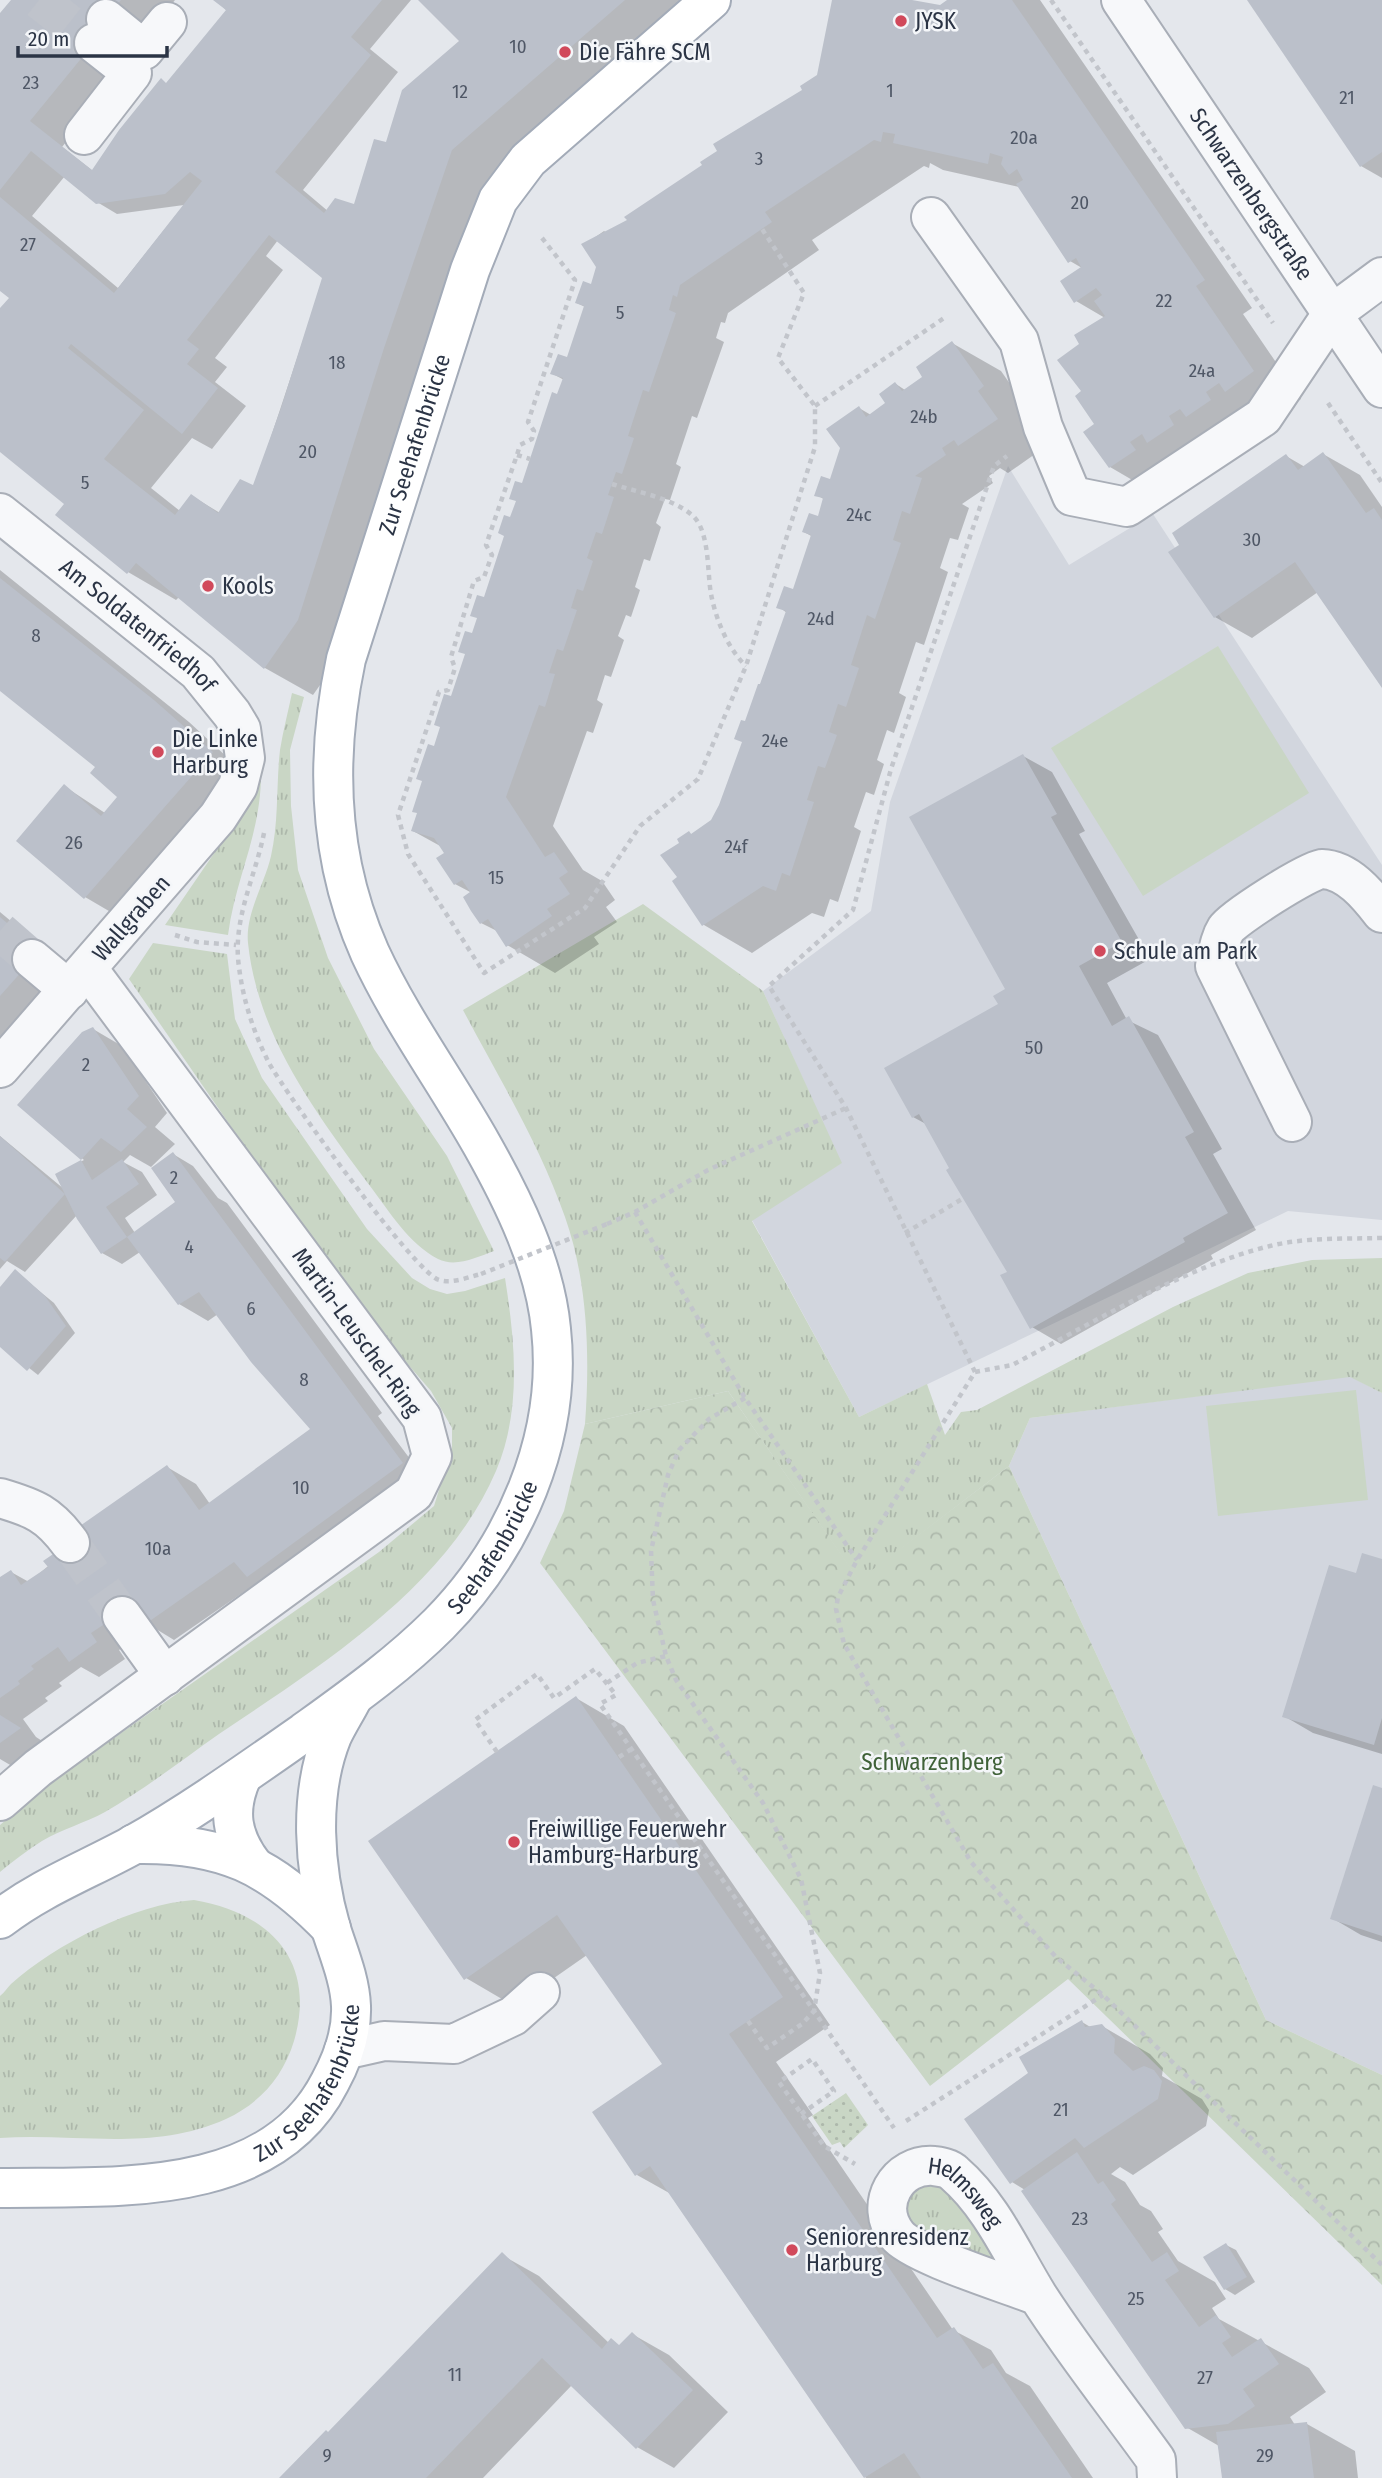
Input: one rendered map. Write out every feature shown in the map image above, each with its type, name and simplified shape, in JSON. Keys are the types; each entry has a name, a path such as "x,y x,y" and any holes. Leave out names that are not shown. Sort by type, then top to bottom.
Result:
{"main road":[{"name":"Zur Seehafenbrücke","path":"383,975 358,920 335,836 332,789 338,697 346,659 470,270 489,218 512,178 528,160 711,0"},
{"name":"Seehafenbrücke","path":"0,1919 56,1882 134,1844 242,1776 354,1697 439,1623 491,1560 528,1491 539,1456 550,1382 552,1332 545,1296 519,1221 482,1144 383,975"},
{"name":"Zur Seehafenbrücke","path":"0,2188 162,2184 230,2166 303,2122 322,2099 344,2050 351,2006 331,1928 317,1855 320,1780 332,1736 354,1697"},
{"path":"242,1776 234,1794 234,1832 253,1865"},
{"path":"134,1844 176,1843 216,1851 253,1865 282,1882 331,1928"}],"street":[{"name":"Schwarzenbergstraße","path":"1121,0 1382,387"},
{"path":"84,135 132,73 100,31 144,50 167,22"},
{"path":"931,217 1019,341 1043,427 1072,496 1127,507 1263,417 1332,314 1382,277"},
{"name":"Am Soldatenfriedhof","path":"0,513 198,672 241,729 245,758"},
{"name":"Wallgraben","path":"0,1068 218,817 238,786 245,758"},
{"path":"1292,1122 1215,966 1227,927 1300,877 1321,869 1343,876 1365,892 1382,913"},
{"name":"Martin-Leuschel-Ring","path":"0,1801 38,1768 414,1493 432,1456 422,1418 78,979 32,959"},
{"path":"0,1499 32,1507 55,1522 69,1543"},
{"path":"122,1616 165,1676"},
{"path":"344,2050 384,2040 454,2045 513,2016 540,1992"},
{"name":"Helmsweg","path":"1038,2296 904,2242 896,2234 887,2211 893,2186 910,2170 925,2165 952,2171 967,2187 1000,2229 1038,2296 1156,2460 1157,2478"}],"path":[{"path":"1051,0 1382,483"},
{"path":"542,238 575,280 528,422 534,432 531,439 520,446 486,545 492,555 484,577 474,580 451,657 454,668 448,690 439,692 398,815 408,854 484,973 584,908 640,826 698,779 746,666 815,447 815,406 778,358 804,293 762,229"},
{"path":"815,406 983,292"},
{"path":"975,1372 846,1108 769,986 853,910 891,769 995,466 1043,427"},
{"path":"517,455 530,459"},
{"path":"612,484 684,509 695,518 702,531 716,612 733,654 746,666"},
{"path":"267,821 257,869 243,908 236,945 246,1005 270,1064 394,1237 438,1280 454,1281 481,1274 607,1224 635,1212 708,1170 846,1108"},
{"path":"164,932 197,942 236,945"},
{"path":"905,1233 962,1199"},
{"path":"635,1212 745,1398 857,1560"},
{"path":"1382,1238 1321,1239 1271,1245 1218,1262 1012,1365 975,1372 857,1560 838,1597 836,1609 844,1644 971,1862 1056,1957 1102,1995 1382,2265"},
{"path":"745,1398 709,1419 679,1450 668,1475 650,1551 653,1600 666,1656 676,1680 691,1705 763,1803 801,1879 820,1973 814,2011 802,2024 767,2048 748,2021"},
{"path":"607,1683 637,1663 666,1656"},
{"path":"498,1752 475,1720 537,1674 554,1698 595,1669 616,1695 600,1704 630,1750 895,2128 925,2165"},
{"path":"619,1757 630,1750"},
{"path":"895,2128 1102,1995"},
{"path":"801,2114 834,2091 812,2059 779,2082 801,2114 824,2147 842,2156"}],"shaded area":[{"name":"Schule am Park","path":"1008,466 1069,565 1153,514 1382,865 1382,1220 1288,1211 859,1417 752,1220 841,1163 763,991 871,911 890,802"},
{"path":"1350,1376 1382,1393 1382,2075 1266,2020 1009,1466 1030,1418"}],"green space":[{"path":"1218,646 1309,793 1143,896 1051,748"},
{"path":"292,693 304,697 290,750 291,806 298,870 328,958 374,1049 447,1156 494,1251 474,1259 452,1262 438,1259 418,1245 400,1226 310,1102 277,1042 264,1010 254,977 248,932 252,910 274,843 280,750"},
{"path":"261,770 253,834 228,935 165,925 232,827"},
{"path":"643,904 763,991 842,1163 752,1221 859,1417 927,1384 945,1435 961,1412 977,1410 1173,1307 1248,1273 1312,1260 1382,1258 1382,1393 1350,1377 1030,1418 1009,1466 859,1581 728,1391 585,1424 586,1320 573,1242 544,1164 463,1010"},
{"path":"153,943 227,954 235,1019 262,1078 367,1229 412,1278 430,1289 447,1294 505,1278 514,1375 510,1424 496,1471 474,1513 446,1552 413,1588 377,1621 298,1681 134,1794 105,1812 42,1841 0,1872 0,1825 44,1787 379,1552 434,1506 452,1448 452,1428 431,1391 346,1293 129,979"},
{"path":"1356,1390 1368,1500 1218,1516 1206,1406"},
{"name":"Schwarzenberg","path":"728,1391 859,1580 1009,1466 1266,2020 1382,2075 1382,2285 1068,1979 930,2086 540,1563 564,1511 585,1424"},
{"path":"194,1900 245,1916 266,1929 282,1946 293,1965 299,1987 299,2013 294,2041 284,2066 269,2088 238,2113 226,2119 171,2135 114,2139 0,2138 0,1996 29,1969 97,1928 146,1909"},
{"path":"846,2093 868,2125 844,2148 840,2142 832,2145 812,2116"},
{"path":"942,2184 997,2252 995,2263 921,2234 906,2216 907,2197 919,2185"}],"building":[{"path":"11,0 121,0 97,31 102,33 30,121 92,170 119,130 161,78 166,83 226,10 213,0 382,0 351,37 371,55 275,172 324,213 335,198 354,204 374,139 386,142 402,90 459,41 418,0 625,0 452,150 384,348 298,620 264,669 136,563 127,574 55,515 64,504 0,452 0,308 9,298 0,291 0,197 114,293 202,181 190,172 165,194 96,204 31,151 0,190 0,13","holes":["269,235 322,278 281,408 253,485 240,479 218,513 191,494 175,515 104,459 144,410 68,348 71,344 182,434 218,388 187,364 199,349 187,340"]},
{"path":"832,0 912,0 940,5 947,0 1012,0 1205,280 1196,286 1254,371 1225,392 1219,383 1206,392 1211,400 1186,417 1180,409 1169,416 1174,425 1147,443 1142,434 1130,442 1136,450 1109,468 1083,432 1094,424 1075,396 1081,391 1057,360 1079,344 1074,335 1105,316 1094,301 1102,295 1096,288 1074,303 1060,281 1081,267 1076,258 1068,263 1016,184 1023,180 1017,169 1009,175 1001,164 1003,157 990,153 988,164 893,143 895,134 883,132 881,142 874,140 765,212 772,222 680,285 677,297 673,295 669,310 676,313 649,392 643,390 628,436 634,438 622,474 616,472 608,495 614,497 602,534 596,532 587,558 593,561 583,591 577,589 571,608 577,610 563,651 557,649 549,673 555,674 545,707 539,705 506,797 545,857 554,852 568,872 559,878 570,894 547,909 552,916 506,947 488,919 480,924 471,911 463,897 470,892 462,880 454,885 436,858 444,853 434,838 411,831 417,813 412,812 422,781 416,779 428,744 434,746 440,727 434,725 444,694 451,696 465,654 458,652 465,631 472,633 477,618 470,616 477,595 484,597 504,536 498,533 504,515 510,517 516,501 509,499 515,481 522,483 552,392 557,394 563,378 550,374 558,354 567,357 584,306 575,303 583,281 591,284 596,267 581,244 627,220 624,217 702,165 700,162 717,151 713,144 802,90 800,86 817,75"},
{"path":"1247,0 1382,0 1382,152 1360,167"},
{"path":"952,341 984,386 978,391 998,419 958,446 954,440 942,448 946,455 915,476 922,478 910,514 902,511 893,540 901,543 875,619 867,615 851,665 859,668 846,707 838,704 829,732 837,735 825,768 818,766 807,800 814,802 790,876 782,873 776,891 763,886 702,926 672,881 677,877 660,855 679,843 677,839 689,831 691,834 711,820 719,805 742,742 734,739 741,720 745,721 786,611 776,608 784,586 793,589 811,535 802,532 809,513 818,516 823,498 814,496 821,476 830,479 840,448 826,429 859,406 866,417 885,403 879,394 895,382 902,391 922,377 916,367"},
{"path":"1323,452 1366,513 1374,508 1382,520 1382,688 1295,562 1214,618 1168,552 1179,545 1172,533 1286,454 1298,470"},
{"path":"0,578 154,700 213,752 84,899 16,841 64,784 101,816 117,797 90,773 95,767 0,691"},
{"path":"1023,754 1057,814 1051,817 1122,942 1079,966 1112,1026 1129,1016 1194,1132 1185,1137 1228,1213 1183,1238 1185,1242 1030,1329 1000,1275 1007,1272 946,1170 949,1168 919,1114 912,1118 884,1068 998,1004 993,996 1005,989 909,817"},
{"path":"0,917 40,951 0,996"},
{"path":"93,1027 139,1096 127,1109 147,1127 121,1152 101,1138 81,1160 17,1105 82,1032"},
{"path":"0,1136 65,1194 5,1262 0,1258"},
{"path":"173,1152 403,1463 247,1577 234,1562 144,1625 133,1608 105,1628 103,1625 91,1633 97,1642 69,1662 58,1647 31,1666 34,1669 18,1681 20,1684 0,1698 0,1577 11,1570 21,1585 48,1567 43,1561 81,1535 77,1528 167,1465 199,1510 310,1429 251,1362 199,1292 178,1305 127,1237 175,1202 151,1168"},
{"path":"122,1159 139,1184 106,1207 127,1237 101,1254 77,1219 55,1174 81,1160 92,1180"},
{"path":"15,1269 45,1296 66,1326 27,1371 0,1347 0,1287"},
{"path":"1362,1553 1382,1559 1382,1718 1374,1745 1282,1717 1329,1565 1356,1573"},
{"path":"576,1696 783,1997 729,2034 937,2338 954,2327 983,2369 993,2363 1072,2478 921,2478 904,2453 864,2478 650,2166 635,2176 592,2112 662,2064 557,1915 464,1980 368,1841"},
{"path":"0,1715 21,1728 0,1743"},
{"path":"1373,1785 1382,1788 1382,1936 1330,1919"},
{"path":"1082,2020 1085,2027 1102,2024 1115,2039 1114,2053 1133,2071 1144,2066 1154,2070 1162,2081 1158,2099 1084,2148 1075,2138 1010,2184 964,2119 1028,2073 1019,2057"},
{"path":"1077,2152 1098,2184 1103,2181 1116,2200 1111,2204 1152,2262 1167,2252 1179,2271 1165,2280 1199,2327 1216,2315 1231,2337 1222,2343 1232,2357 1261,2338 1279,2364 1243,2389 1255,2406 1228,2424 1185,2429 1021,2191"},
{"path":"1226,2243 1247,2277 1224,2290 1203,2257"},
{"path":"502,2252 602,2349 611,2338 619,2345 632,2332 693,2390 636,2449 542,2358 426,2478 279,2478 326,2430 328,2432"},
{"path":"1307,2422 1314,2478 1222,2478 1216,2432"}],"tunnel":[{"path":"39,0 94,43"},
{"path":"0,931 32,959"},
{"path":"70,1543 122,1616"}],"place":[{"name":"JYSK","path":"901,21"},
{"name":"Die Fähre SCM","path":"565,52"},
{"name":"Kools","path":"208,586"},
{"name":"Die Linke Harburg","path":"158,752"},
{"name":"Schule am Park","path":"1100,951"},
{"name":"Freiwillige Feuerwehr Hamburg-Harburg","path":"514,1842"},
{"name":"Seniorenresidenz Harburg","path":"792,2250"}]}
